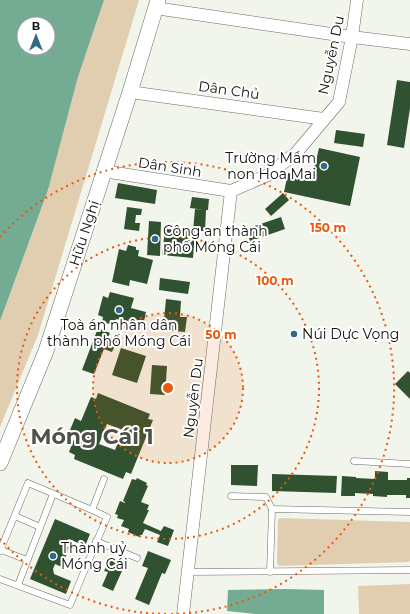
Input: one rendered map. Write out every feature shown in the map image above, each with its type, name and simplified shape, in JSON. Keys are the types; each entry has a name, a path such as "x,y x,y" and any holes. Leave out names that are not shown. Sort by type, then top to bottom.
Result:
{"street":[{"name":"Nguyễn Du","path":"183,614 231,191 268,175 296,153 339,102 352,37 357,0"},
{"path":"156,4 352,37 410,44"},
{"name":"Hữu Nghị","path":"0,463 46,351 130,92 156,4"},
{"name":"Dân Chủ","path":"130,92 324,119"},
{"name":"Dân Sinh","path":"103,172 231,191"}],"lane":[{"path":"354,461 410,464"},
{"path":"92,510 104,479"},
{"path":"0,579 70,605 106,517 28,483 0,550 27,560"},
{"path":"18,585 52,494"},
{"path":"231,496 266,497 272,509 270,572"},
{"path":"272,509 410,512"},
{"path":"15,516 40,527"},
{"path":"0,530 8,533"},
{"path":"96,541 137,558"},
{"path":"187,572 410,570"}],"shaded area":[{"path":"0,0 104,0 78,77 48,190 0,321"},
{"path":"104,0 139,0 38,335 0,427 0,321 48,190 78,77"},
{"path":"280,518 410,522 410,561 279,566 277,563 278,520"},
{"path":"410,584 410,614 359,614 358,586"},
{"path":"228,590 324,590 324,614 257,614 227,611"}],"building":[{"path":"397,80 410,82 410,108 404,148 387,145"},
{"path":"336,130 365,134 363,147 334,143"},
{"path":"319,148 360,157 350,206 284,192 288,173 312,178"},
{"path":"118,183 157,190 155,204 115,198"},
{"path":"283,193 289,200 271,216 265,209"},
{"path":"192,197 209,199 208,210 206,210 205,231 195,231 193,258 162,255 165,229 193,231 195,209 205,210 190,208"},
{"path":"127,207 142,209 141,215 136,215 135,223 140,223 139,231 124,229"},
{"path":"281,217 285,229 250,241 246,229"},
{"path":"149,221 161,222 160,256 147,255"},
{"path":"128,245 136,247 136,250 139,250 138,256 153,260 147,284 130,280 129,286 112,282 119,249 126,251"},
{"path":"160,278 190,282 188,294 159,290"},
{"name":"Toà án nhân dân thành phố Móng Cái","path":"110,292 134,298 131,308 146,312 143,326 116,319 114,325 102,322 103,317 98,315 103,296 108,298"},
{"path":"166,299 181,301 180,317 187,317 185,332 163,330"},
{"path":"98,328 110,333 108,337 117,341 112,352 104,349 94,374 82,370"},
{"path":"121,348 146,356 137,383 112,375"},
{"path":"152,365 167,366 165,395 150,394"},
{"path":"408,371 410,373 410,399 395,384"},
{"path":"98,393 150,414 148,419 153,420 131,474 126,472 123,479 74,459 75,455 69,452 77,432 70,430 75,418 81,421 91,397 96,399","holes":["107,424 123,430 115,450 99,444"]},
{"path":"231,465 258,465 257,486 231,485"},
{"path":"375,471 388,472 388,480 407,480 407,478 410,478 410,498 406,498 406,495 387,495 387,497 373,496 373,494 355,493 355,496 341,496 342,476 375,479"},
{"path":"272,474 337,476 336,493 272,491"},
{"path":"137,478 147,483 146,485 148,486 141,502 149,505 147,510 149,510 143,523 161,531 164,526 174,530 168,546 157,542 160,535 145,529 139,537 128,532 129,529 121,526 124,520 117,518 118,515 115,514 120,501 125,503 123,501 132,479 136,480"},
{"name":"Thành uỷ Móng Cái","path":"55,519 90,534 85,546 69,539 66,541 64,546 69,547 62,567 55,564 53,569 54,574 71,581 66,594 30,579"},
{"path":"148,551 171,560 165,574 162,573 149,605 135,599 148,568 142,566"},
{"path":"110,559 119,564 117,569 122,571 113,591 102,586 108,572 104,571"}],"place":[{"name":"Trường Mầm non Hoa Mai","path":"324,166"},
{"name":"Công an thành phố Móng Cái","path":"155,239"},
{"name":"Toà án nhân dân thành phố Móng Cái","path":"119,310"},
{"name":"Núi Dực Vọng","path":"294,334"},
{"name":"Thành uỷ Móng Cái","path":"53,556"}],"district":[{"name":"Móng Cái 1","path":"92,436"}]}
